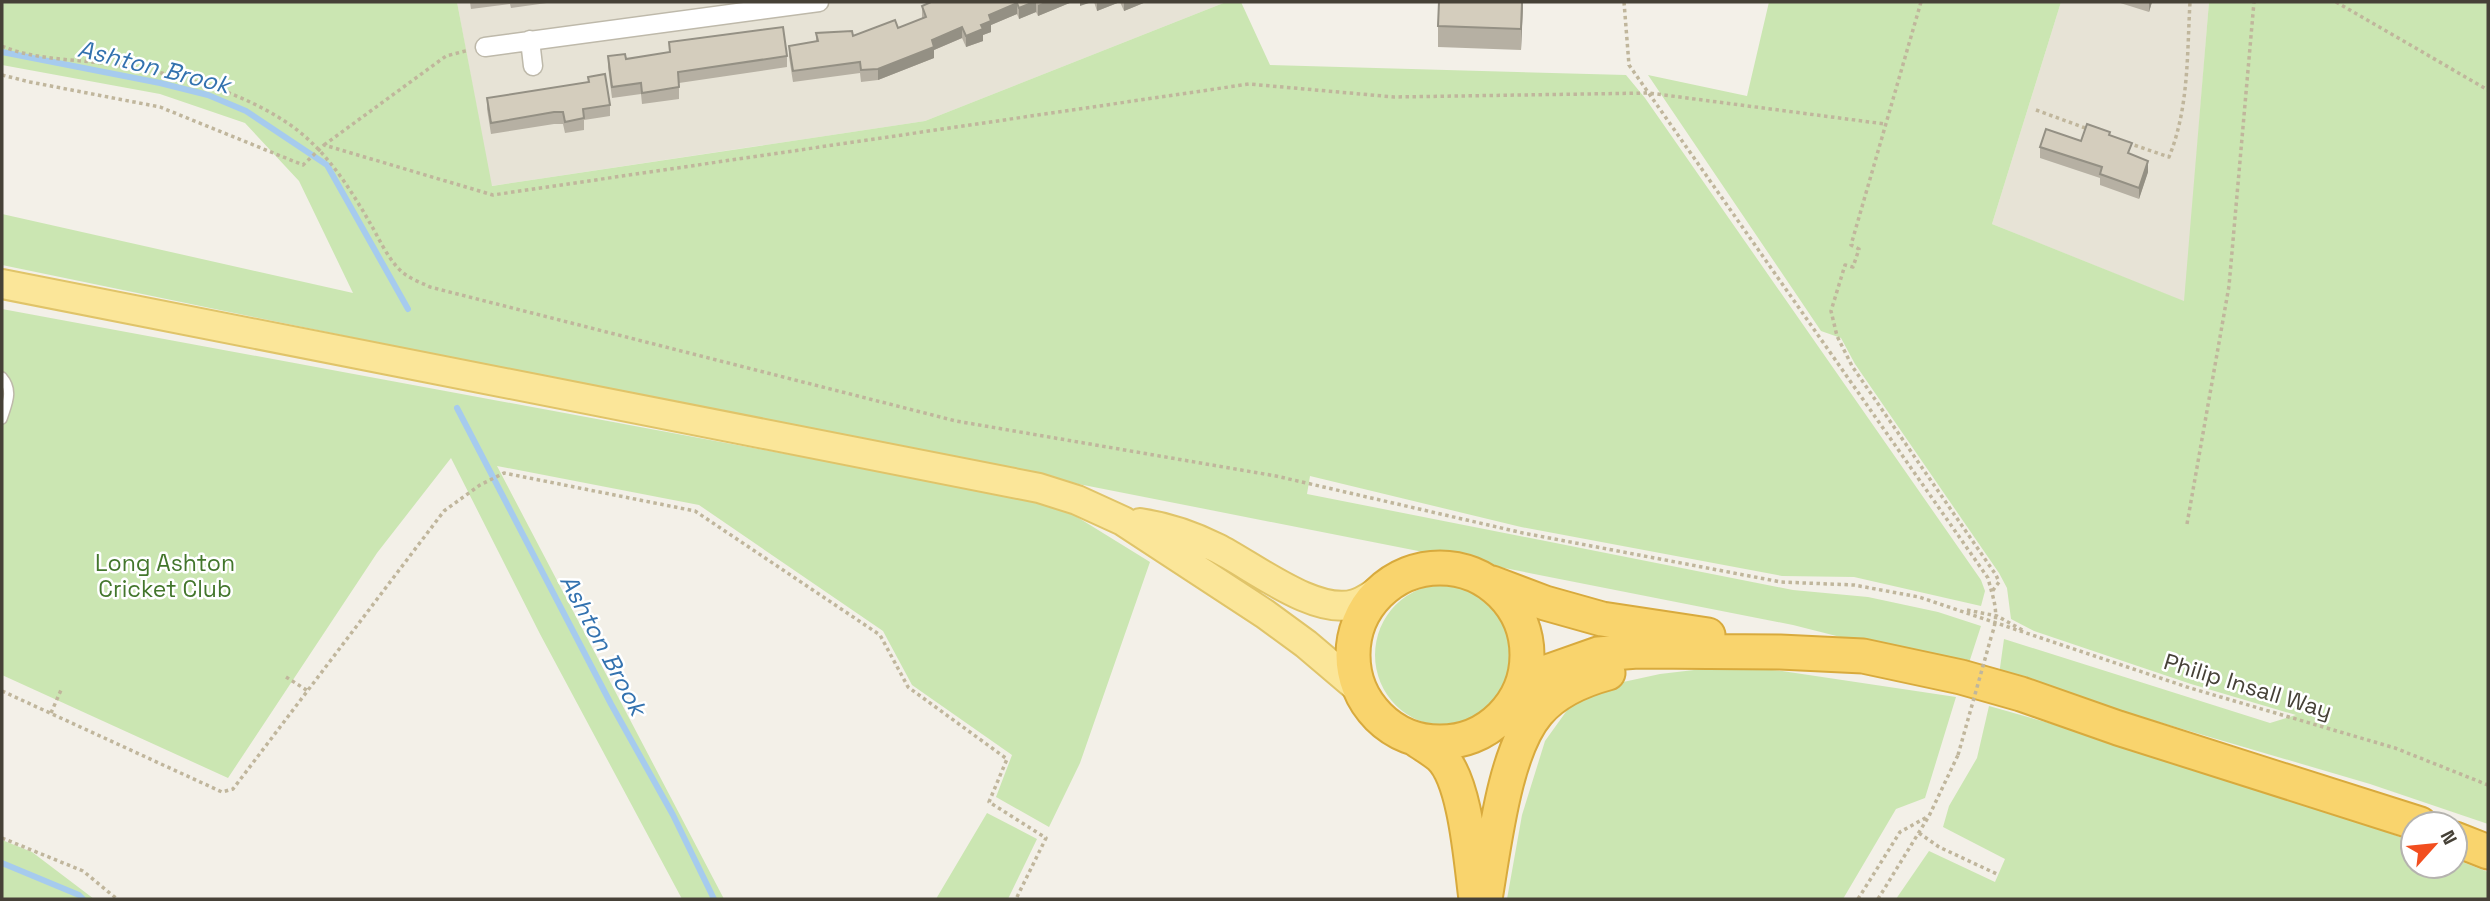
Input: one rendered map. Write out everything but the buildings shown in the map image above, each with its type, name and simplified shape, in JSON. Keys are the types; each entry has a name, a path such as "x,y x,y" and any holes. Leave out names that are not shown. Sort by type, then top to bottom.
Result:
{"highway":[{"path":"1476,899 1459,793 1452,774 1441,757 1417,740 1393,729 1373,712 1359,689 1352,658 1357,627 1372,599 1396,578 1419,569 1444,567 1468,572 1545,603 1602,619 1730,639 1780,652"},
{"path":"1484,899 1491,785 1502,729 1518,693 1528,653 1522,626 1509,601 1490,583"},
{"path":"1417,740 1443,743 1470,738 1493,725 1518,693 1598,654 1638,651 1780,652 1863,656 2021,694 2118,728 2399,818"},
{"path":"1484,899 1515,752 1537,713 1568,687 1605,674 1662,663 1780,652"},
{"path":"2469,838 2488,843"},
{"path":"2469,845 2488,852"}],"main road":[{"path":"2,284 1039,488 1077,500 1123,521 1265,614 1306,644 1359,689"},
{"path":"1123,521 1163,526 1216,547 1313,602 1333,607 1356,604 1396,578"}],"street":[{"path":"485,47 819,2"},
{"path":"530,40 533,66"}],"lane":[{"path":"2,377 9,385 9,397 2,419"}],"path":[{"path":"1624,2 1629,65 1988,578 1997,605 1996,622 1958,755 1946,785 1878,899"},
{"path":"1921,2 1851,246 1858,249 1853,267 1845,265 1831,311 1837,336 1852,366 1996,575 1999,582 1992,593"},
{"path":"2120,140 2169,157 2184,109 2190,2"},
{"path":"2187,524 2229,286 2254,2"},
{"path":"2336,2 2488,90"},
{"path":"2,46 24,53 118,65 208,84 247,100 288,123 343,178 390,256 405,275 430,287 956,421 1276,476 1523,533 1781,582 1854,586 1919,597 1959,610 1997,616 2032,635"},
{"path":"2,75 160,107 303,165 316,151 446,56 485,47"},
{"path":"324,145 493,195 1249,84 1394,97 1649,93 1885,124"},
{"path":"2036,110 2096,132"},
{"path":"2,691 222,792 233,789 444,511 480,485 504,472 695,511 880,635 908,687 1007,759 989,802 1046,838 1016,899"},
{"name":"Philip Insall Way","path":"1959,610 2190,688 2395,748 2488,785"},
{"path":"286,677 308,691"},
{"path":"51,713 61,690"},
{"path":"1858,899 1900,832 1929,816"},
{"path":"1919,833 1939,847 1999,874"},
{"path":"2,838 83,871 117,899"}],"shaded area":[{"path":"457,2 1226,2 925,121 491,186"},
{"path":"2061,2 2209,2 2185,302 1992,224"}],"green space":[{"path":"2,2 457,2 492,186 925,121 1226,2 1241,2 1270,65 1626,75 1645,98 1981,580 1985,591 1981,606 1854,577 1782,576 1521,527 1310,476 1307,494 1793,590 1868,597 1938,612 1981,626 1967,669 1793,625 719,413 2,265 2,214 353,293 299,181 245,123 160,94 2,65"},
{"path":"1769,2 2061,2 1992,224 2184,301 2209,2 2488,2 2488,824 2469,818 2469,810 2447,810 2370,784 1999,675 2004,639 2270,723 2296,715 2191,684 2034,631 2011,619 2007,588 1999,573 1855,364 1841,338 1821,331 1648,75 1747,96"},
{"name":"Long Ashton Cricket Club","path":"2,309 1056,504 1150,562 1080,763 1049,827 996,797 1012,755 912,685 883,631 699,505 497,466 724,899 682,899 540,634 451,458 377,553 228,778 2,675"},
{"path":"1446,584 1473,590 1496,605 1511,628 1517,655 1511,682 1496,705 1473,720 1446,726 1419,720 1396,705 1381,682 1375,655 1381,628 1396,605 1419,590"},
{"path":"1728,666 1782,671 1956,697 1925,798 1896,809 1843,899 1507,899 1522,815 1545,741 1573,702 1614,684 1660,674"},
{"path":"1989,706 2130,746 2299,799 2399,837 2399,880 2469,880 2469,865 2488,872 2488,899 1896,899 1929,851 1995,882 2005,859 1943,827 1949,806 1977,758"},
{"path":"987,813 1037,839 1008,899 936,899"},
{"path":"2,840 32,852 94,899 2,899"}],"waterway":[{"name":"Ashton Brook","path":"2,52 160,83 208,95 246,111 327,165 408,309"},
{"name":"Ashton Brook","path":"457,408 611,704 673,815 714,899"},
{"path":"2,863 83,899"}]}
